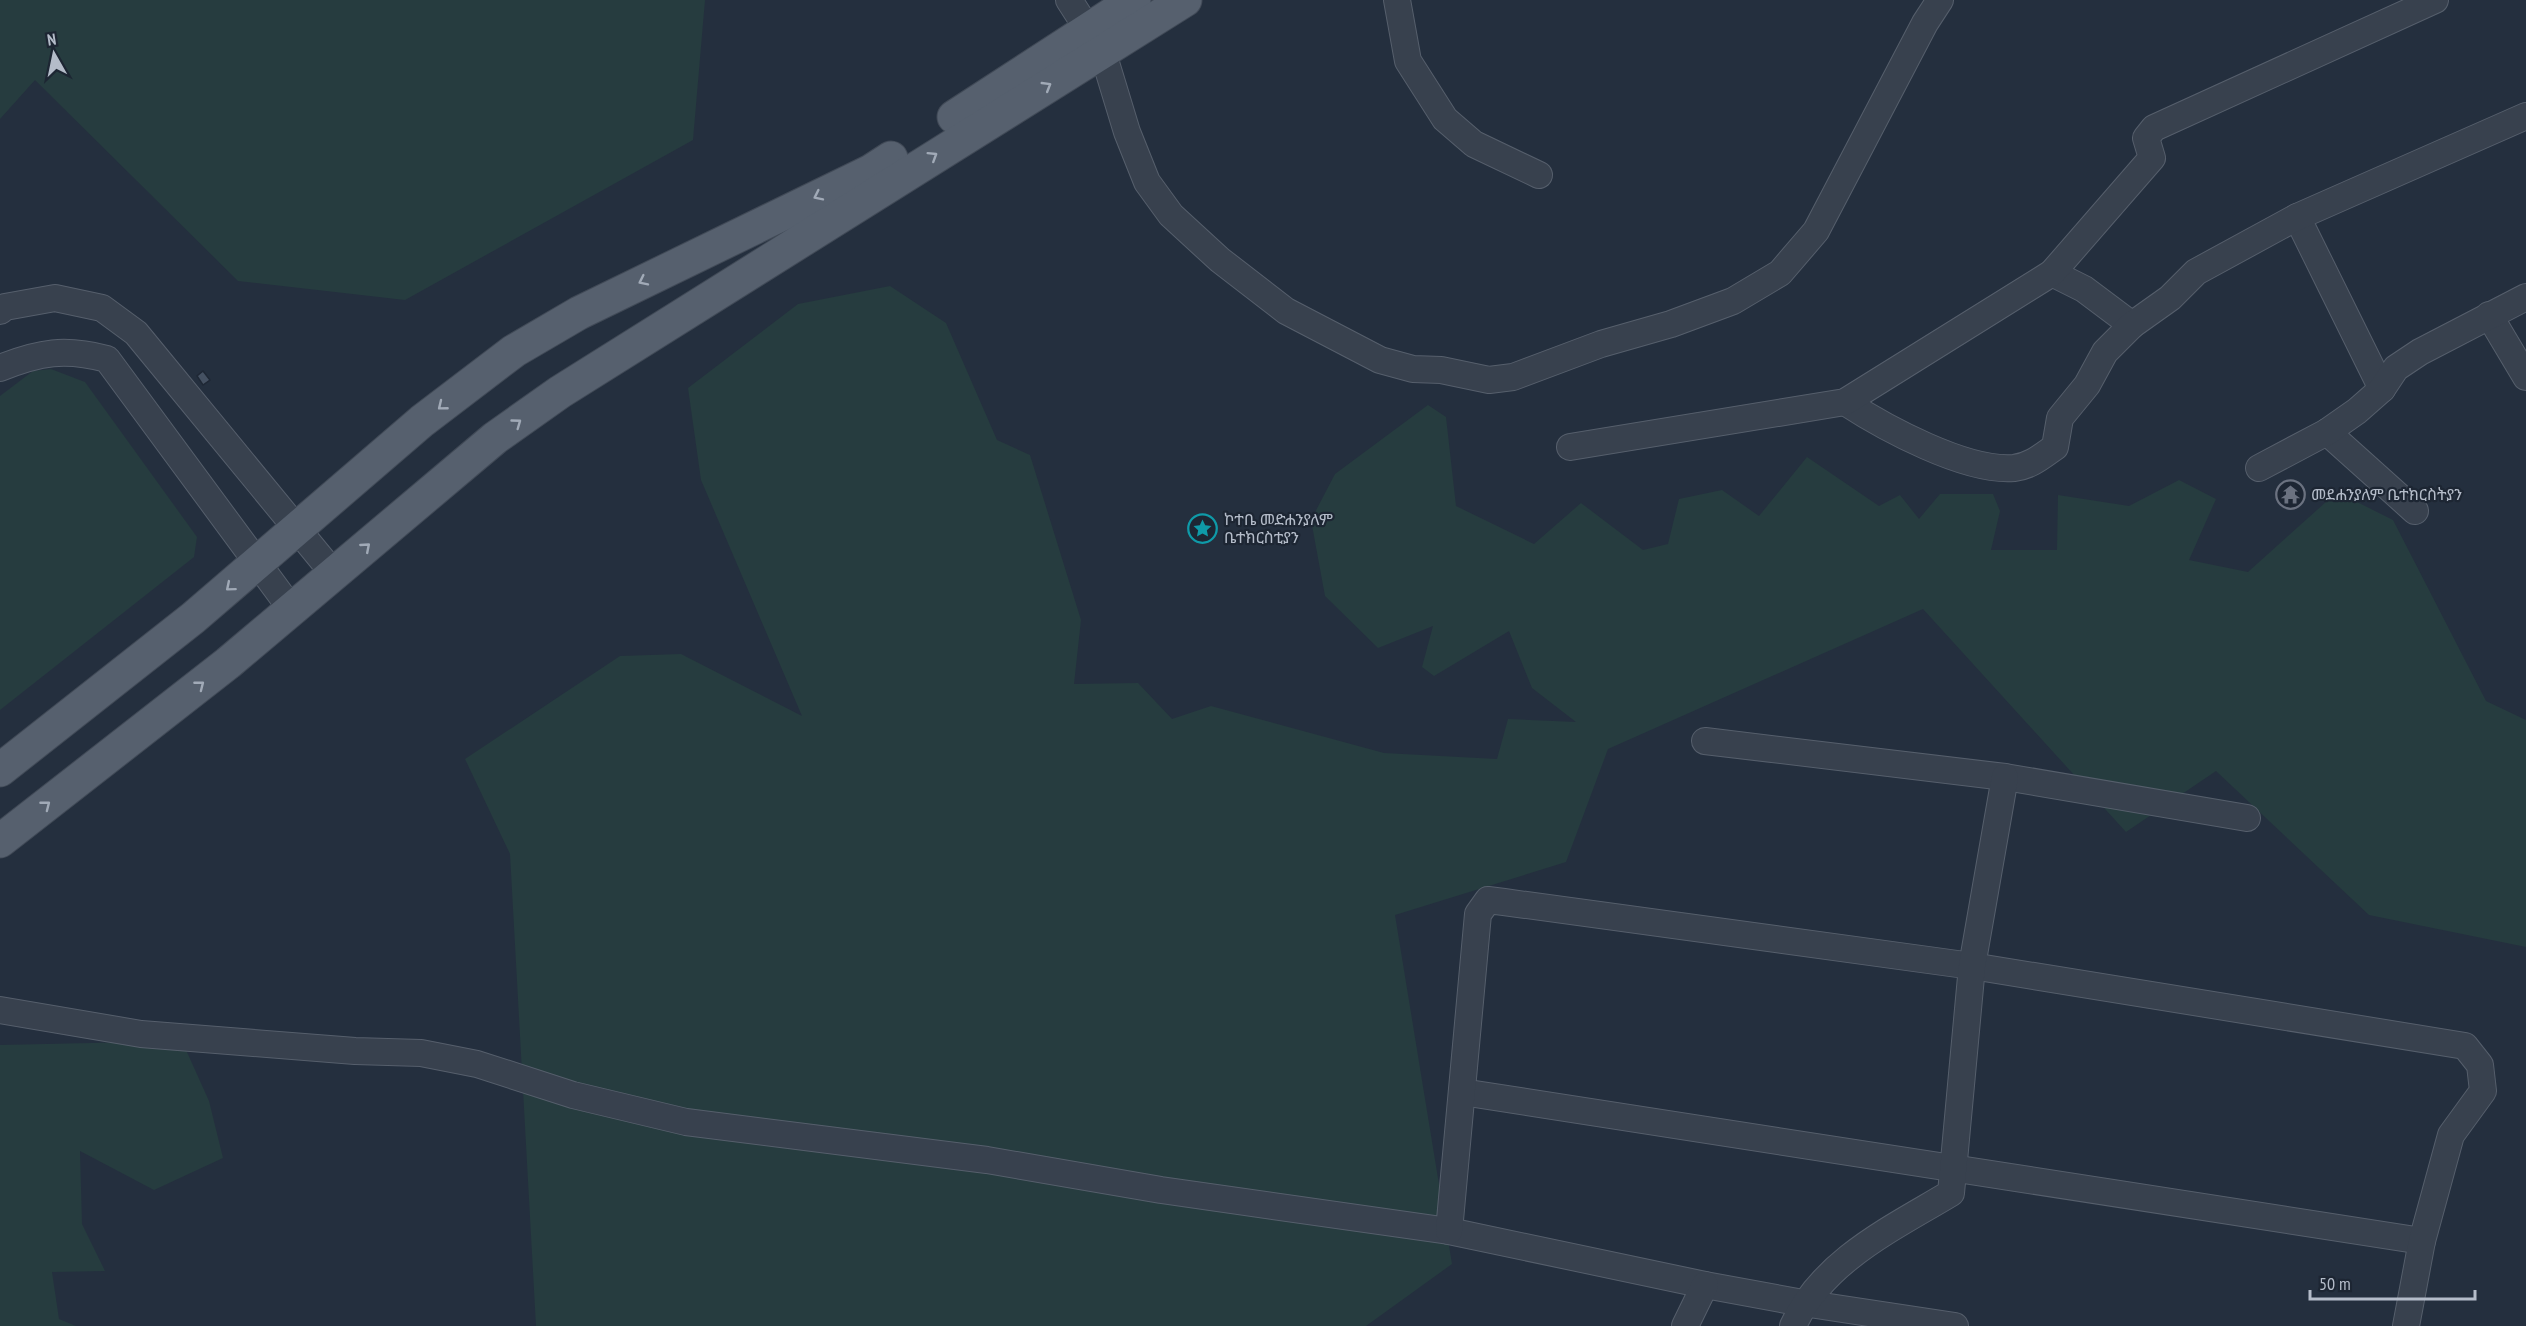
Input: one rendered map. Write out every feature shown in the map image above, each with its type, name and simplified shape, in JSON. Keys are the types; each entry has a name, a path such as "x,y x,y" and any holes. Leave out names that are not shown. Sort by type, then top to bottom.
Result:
{"main road":[{"path":"1096,41 1134,0"},
{"path":"0,841 292,610 495,438 877,179 1096,41 1185,0"},
{"path":"0,770 193,618 422,421 513,351 579,313 877,179"}],"street":[{"path":"1069,0 1096,41 1126,132 1147,182 1171,215 1220,260 1286,311 1380,360 1413,369 1441,370 1489,380 1513,377 1601,344 1671,324 1723,305 1780,273 1816,231 1940,0"},
{"path":"1397,0 1408,61 1445,119 1474,144 1539,175"},
{"path":"1570,447 1845,402 2052,273 2152,158 2146,138 2154,128 2435,0"},
{"path":"1845,402 1887,428 1965,462 2013,468 2032,464 2055,447 2060,418 2087,385 2105,352 2132,325 2170,298 2196,272 2297,217 2526,116"},
{"path":"2297,217 2382,389"},
{"path":"2052,273 2084,289 2132,325"},
{"path":"2259,468 2327,432 2357,411 2382,389 2396,368 2404,362 2526,297"},
{"path":"0,311 6,307 55,298 102,308 136,333 334,574"},
{"path":"2489,315 2526,377"},
{"path":"0,368 33,354 76,351 107,359 292,610"},
{"path":"2327,432 2415,511"},
{"path":"1705,741 2005,777 2247,818"},
{"path":"1798,1315 1855,1251 1951,1193 1972,966 2005,777"},
{"path":"1449,1231 1478,914 1488,900 1972,966 2465,1046 2480,1065 2483,1091 2451,1135 2421,1241 2406,1326"},
{"path":"0,1010 141,1034 355,1051 421,1053 477,1064 573,1095 686,1122 987,1160 1161,1190 1449,1231 1705,1285 1798,1315 1955,1326"},
{"path":"1462,1092 2421,1241"},
{"path":"1684,1326 1705,1285"}],"green space":[{"path":"0,0 705,0 693,140 405,300 238,281 35,80 0,119"},
{"path":"890,286 946,323 997,440 1030,455 1081,620 1074,684 1138,683 1172,719 1211,706 1384,753 1497,759 1508,719 1576,722 1532,688 1509,631 1434,676 1422,667 1433,626 1378,648 1325,596 1311,520 1335,474 1428,405 1446,417 1456,506 1534,544 1581,503 1643,550 1668,544 1679,499 1722,490 1759,516 1807,457 1879,506 1900,495 1919,519 1940,494 1993,494 2000,511 1991,550 2057,550 2058,495 2129,506 2179,480 2216,499 2189,560 2248,572 2337,492 2393,520 2486,701 2526,720 2526,947 2369,915 2216,771 2126,832 1923,609 1608,749 1566,862 1395,915 1452,1264 1366,1326 536,1326 510,854 465,759 620,656 681,654 802,716 701,480 688,388 798,304"},
{"path":"51,369 85,382 197,537 194,557 0,710 0,396 33,371"},
{"path":"182,1041 209,1101 223,1158 154,1190 80,1151 82,1224 105,1271 52,1272 59,1319 76,1326 0,1326 0,1045"}],"building":[{"path":"203,371 210,380 203,385 197,376"}],"place":[{"name":"መደሐንያለም ቤተክርስትያን","path":"2290,494"},
{"name":"ኮተቤ መድሐንያለም ቤተክርስቲያን","path":"1203,528"}]}
